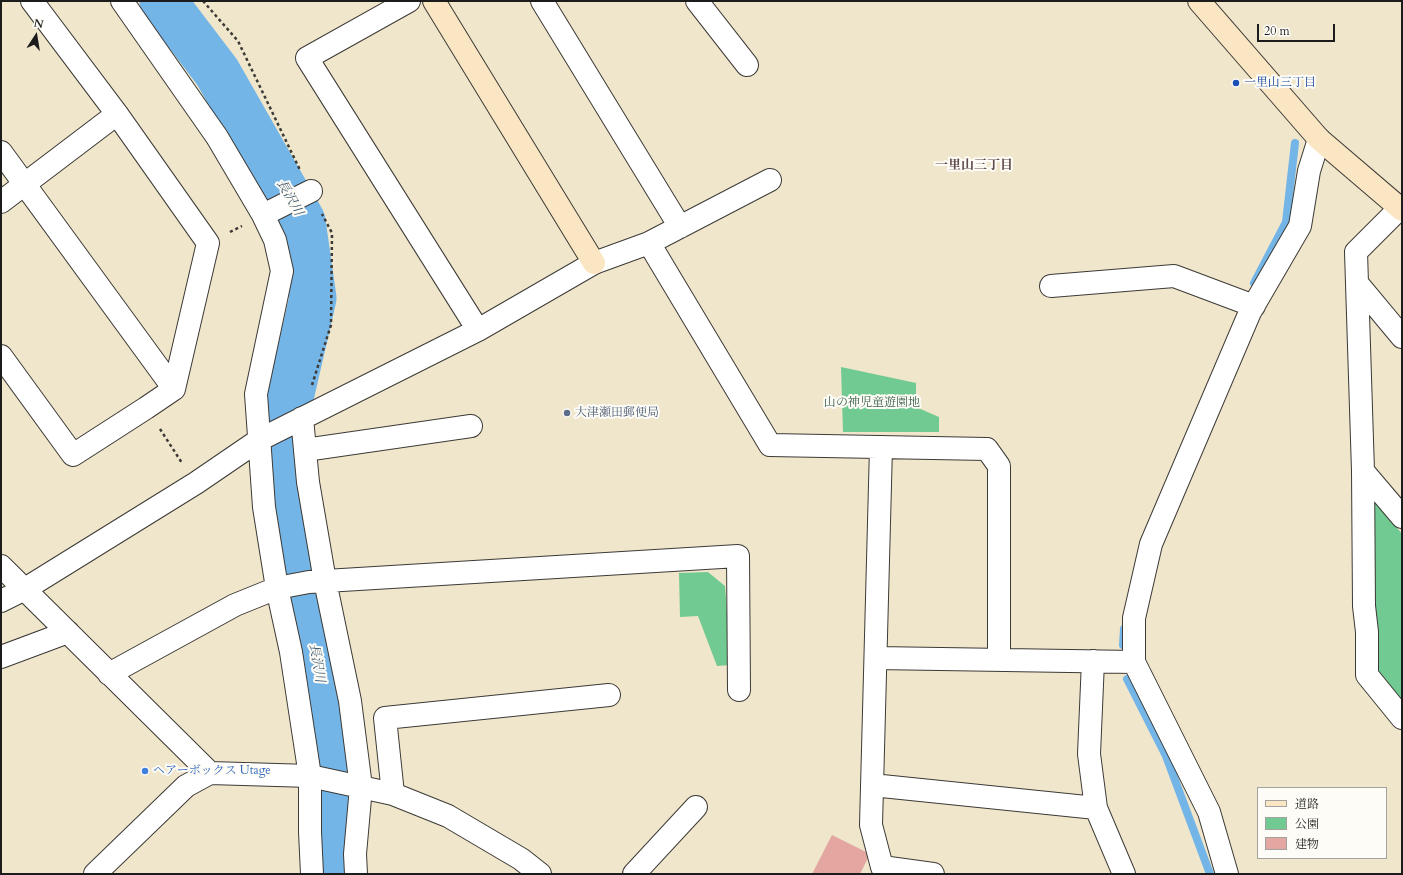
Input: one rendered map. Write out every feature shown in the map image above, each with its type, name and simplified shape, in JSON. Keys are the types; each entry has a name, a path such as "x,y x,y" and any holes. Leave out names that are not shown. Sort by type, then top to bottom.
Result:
{"street":[{"path":"1,356 73,455 174,389 208,243 117,114 32,1"},
{"path":"122,1 217,137 264,214 275,240 282,271 256,394 264,507 291,652 311,776 310,832 312,874"},
{"path":"409,1 307,58 478,330"},
{"path":"434,1 594,263"},
{"path":"542,1 680,227"},
{"path":"697,1 746,65"},
{"path":"1199,1 1319,139 1401,208 1356,252 1363,471 1364,606 1367,632 1366,675 1402,718"},
{"path":"1,202 117,114"},
{"path":"1227,874 1209,812 1134,662 1134,618 1150,544 1250,312 1300,226 1309,171 1319,139"},
{"path":"1,152 174,389"},
{"path":"1,601 24,589 196,483 259,440 478,330 594,263 649,243 770,180"},
{"path":"264,214 310,191"},
{"path":"649,243 770,445 987,449 999,466 999,660"},
{"path":"1052,286 1174,276 1254,306"},
{"path":"1357,283 1402,337"},
{"path":"302,418 308,482 325,581 350,701 360,787 355,854 356,874"},
{"path":"305,450 471,426"},
{"path":"881,447 871,825 882,867 933,874"},
{"path":"1363,471 1402,517"},
{"path":"109,674 235,605 278,588 309,582 738,556 739,690"},
{"path":"1,566 210,773"},
{"path":"1,657 68,632"},
{"path":"876,658 1134,662"},
{"path":"1093,661 1089,754 1096,808 1124,874"},
{"path":"393,794 385,718 609,695"},
{"path":"99,873 186,786 210,773 311,776 393,794 448,816 521,859 540,874"},
{"path":"872,785 1096,808"},
{"path":"634,874 696,807"}],"path":[{"path":"208,243 264,214"},
{"path":"146,408 196,483"}],"green space":[{"name":"山の神児童遊園地","path":"841,367 916,383 916,407 939,417 939,432 843,432"},
{"path":"1373,497 1402,534 1402,701 1367,675"},
{"path":"708,572 725,586 731,665 717,666 698,616 680,617 679,573"}],"building":[{"path":"832,835 870,854 860,874 812,874"}],"waterway":[{"name":"長沢川","path":"163,1 217,72 302,221 313,298 284,424"},
{"path":"1254,283 1286,222 1295,143"},
{"name":"長沢川","path":"287,452 295,549 340,798 340,874"},
{"path":"1123,645 1124,629"},
{"path":"1127,679 1166,756 1210,874"}],"place":[{"name":"一里山三丁目","path":"1236,83"},
{"name":"大津瀬田郵便局","path":"567,413"},
{"name":"ヘアーボックス Utage","path":"145,771"}],"district":[{"name":"一里山三丁目","path":"974,166"}]}
